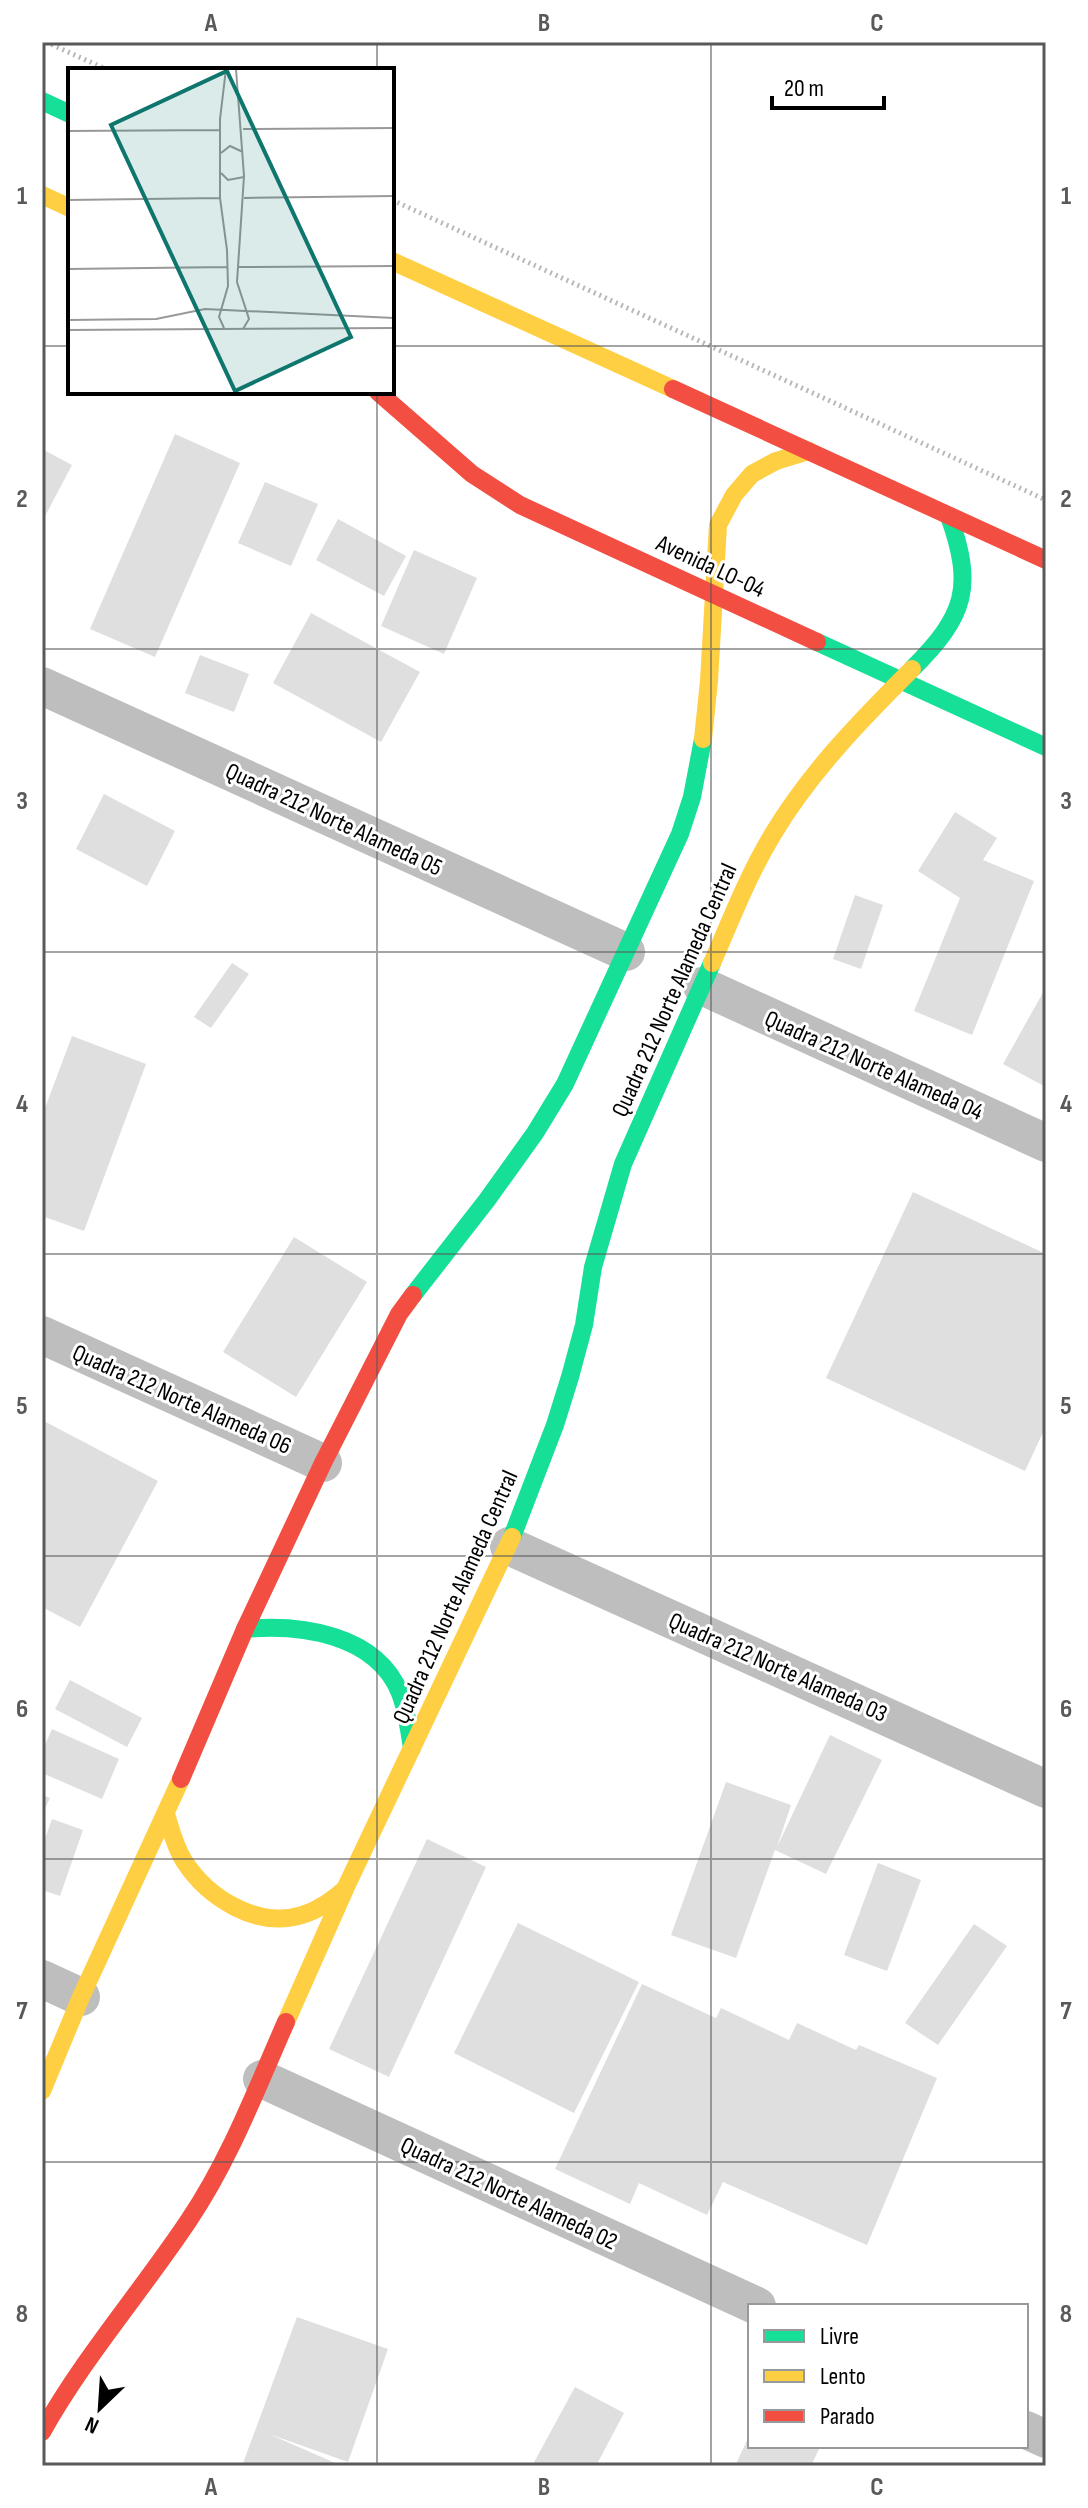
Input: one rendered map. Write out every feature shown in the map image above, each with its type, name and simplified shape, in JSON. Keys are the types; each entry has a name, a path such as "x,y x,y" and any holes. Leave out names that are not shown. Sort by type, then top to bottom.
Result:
{"street":[{"path":"42,101 68,113"},
{"path":"42,195 68,207"},
{"path":"394,262 1046,560"},
{"name":"Avenida LO-04","path":"380,394 472,474 520,505 1046,747"},
{"path":"42,2091 245,1629 323,1463 399,1314 495,1189 565,1084 680,834 692,802 709,675 718,525 726,505 738,487 758,470 776,460 809,451"},
{"path":"902,680 934,649 958,609 963,589 963,564 949,516"},
{"name":"Quadra 212 Norte Alameda Central","path":"42,2432 62,2396 189,2220 223,2164 345,1889 509,1546 559,1413 584,1325 593,1267 623,1164 768,840 832,753 902,680"},
{"name":"Quadra 212 Norte Alameda 05","path":"42,686 626,952"},
{"name":"Quadra 212 Norte Alameda 04","path":"702,986 1046,1143"},
{"name":"Quadra 212 Norte Alameda 06","path":"42,1335 323,1463"},
{"name":"Quadra 212 Norte Alameda 03","path":"509,1546 1046,1789"},
{"path":"245,1629 272,1625 327,1634 353,1645 380,1663 398,1688 412,1748"},
{"path":"166,1814 183,1860 220,1899 244,1912 271,1918 294,1917 319,1909 345,1889"},
{"path":"42,1979 81,1997"},
{"name":"Quadra 212 Norte Alameda 02","path":"262,2079 753,2304"}],"path":[{"path":"46,42 104,68"},
{"path":"394,201 1046,500"}],"building":[{"path":"175,434 240,463 155,657 90,629"},
{"path":"42,449 72,465 42,522"},
{"path":"265,482 318,504 291,566 238,543"},
{"path":"338,519 406,556 384,596 316,560"},
{"path":"414,550 477,578 444,654 381,626"},
{"path":"311,613 420,672 381,742 273,683"},
{"path":"200,655 249,674 234,712 185,693"},
{"path":"104,794 175,831 147,886 76,849"},
{"path":"955,812 997,838 983,860 1034,881 972,1035 914,1011 960,898 918,871"},
{"path":"855,895 883,905 861,969 833,959"},
{"path":"232,963 249,974 211,1028 194,1017"},
{"path":"1046,987 1046,1081 1044,1086 1003,1064"},
{"path":"72,1036 146,1064 84,1231 42,1216 42,1116"},
{"path":"913,1192 1046,1254 1046,1426 1025,1471 826,1378"},
{"path":"294,1237 367,1282 296,1397 223,1352"},
{"path":"42,1420 158,1481 80,1627 42,1607"},
{"path":"70,1680 142,1718 127,1747 55,1709"},
{"path":"52,1729 119,1759 102,1799 42,1773 42,1746"},
{"path":"830,1735 882,1760 826,1874 775,1850 736,1958 671,1935 726,1782 791,1805 777,1847"},
{"path":"42,1795 50,1798 42,1815"},
{"path":"52,1819 83,1830 60,1896 42,1890 42,1847"},
{"path":"427,1839 486,1867 389,2077 329,2049"},
{"path":"878,1863 921,1880 887,1971 844,1955"},
{"path":"518,1923 639,1982 574,2113 454,2053"},
{"path":"974,1924 1007,1946 938,2045 905,2023"},
{"path":"642,1984 716,2018 721,2008 789,2040 797,2023 856,2050 859,2045 937,2078 867,2245 723,2182 707,2215 639,2183 630,2204 555,2169"},
{"path":"297,2317 388,2349 348,2462 269,2434 342,2466 242,2466"},
{"path":"575,2387 624,2413 596,2466 532,2466"},
{"path":"748,2438 748,2448 820,2448 811,2466 735,2466"}],"traffic: fast":[{"path":"42,101 68,113"},
{"path":"912,669 944,632 960,599 963,581 961,562 949,516"},
{"path":"817,642 1046,747"},
{"path":"413,1295 487,1200 535,1133 565,1084 680,834 692,797 703,739"},
{"path":"512,1537 570,1377 584,1325 593,1267 623,1164 712,963"},
{"path":"245,1629 312,1631 334,1637 374,1657 389,1673 400,1693 412,1748"}],"traffic: slow":[{"path":"42,195 68,207"},
{"path":"394,262 673,389"},
{"path":"703,739 718,525 734,495 752,474 776,461 809,451"},
{"path":"712,963 756,865 788,811 838,747 912,669"},
{"path":"286,2022 345,1889 512,1537"},
{"path":"42,2091 81,1997 181,1779"},
{"path":"166,1814 176,1844 194,1875 220,1898 251,1914 268,1918 302,1915 330,1901 345,1889"}],"traffic: jam":[{"path":"673,389 1046,560"},
{"path":"380,394 472,474 520,505 817,642"},
{"path":"181,1779 245,1629 323,1463 399,1314 413,1295"},
{"path":"42,2432 76,2377 204,2197 242,2124 286,2022"}]}
